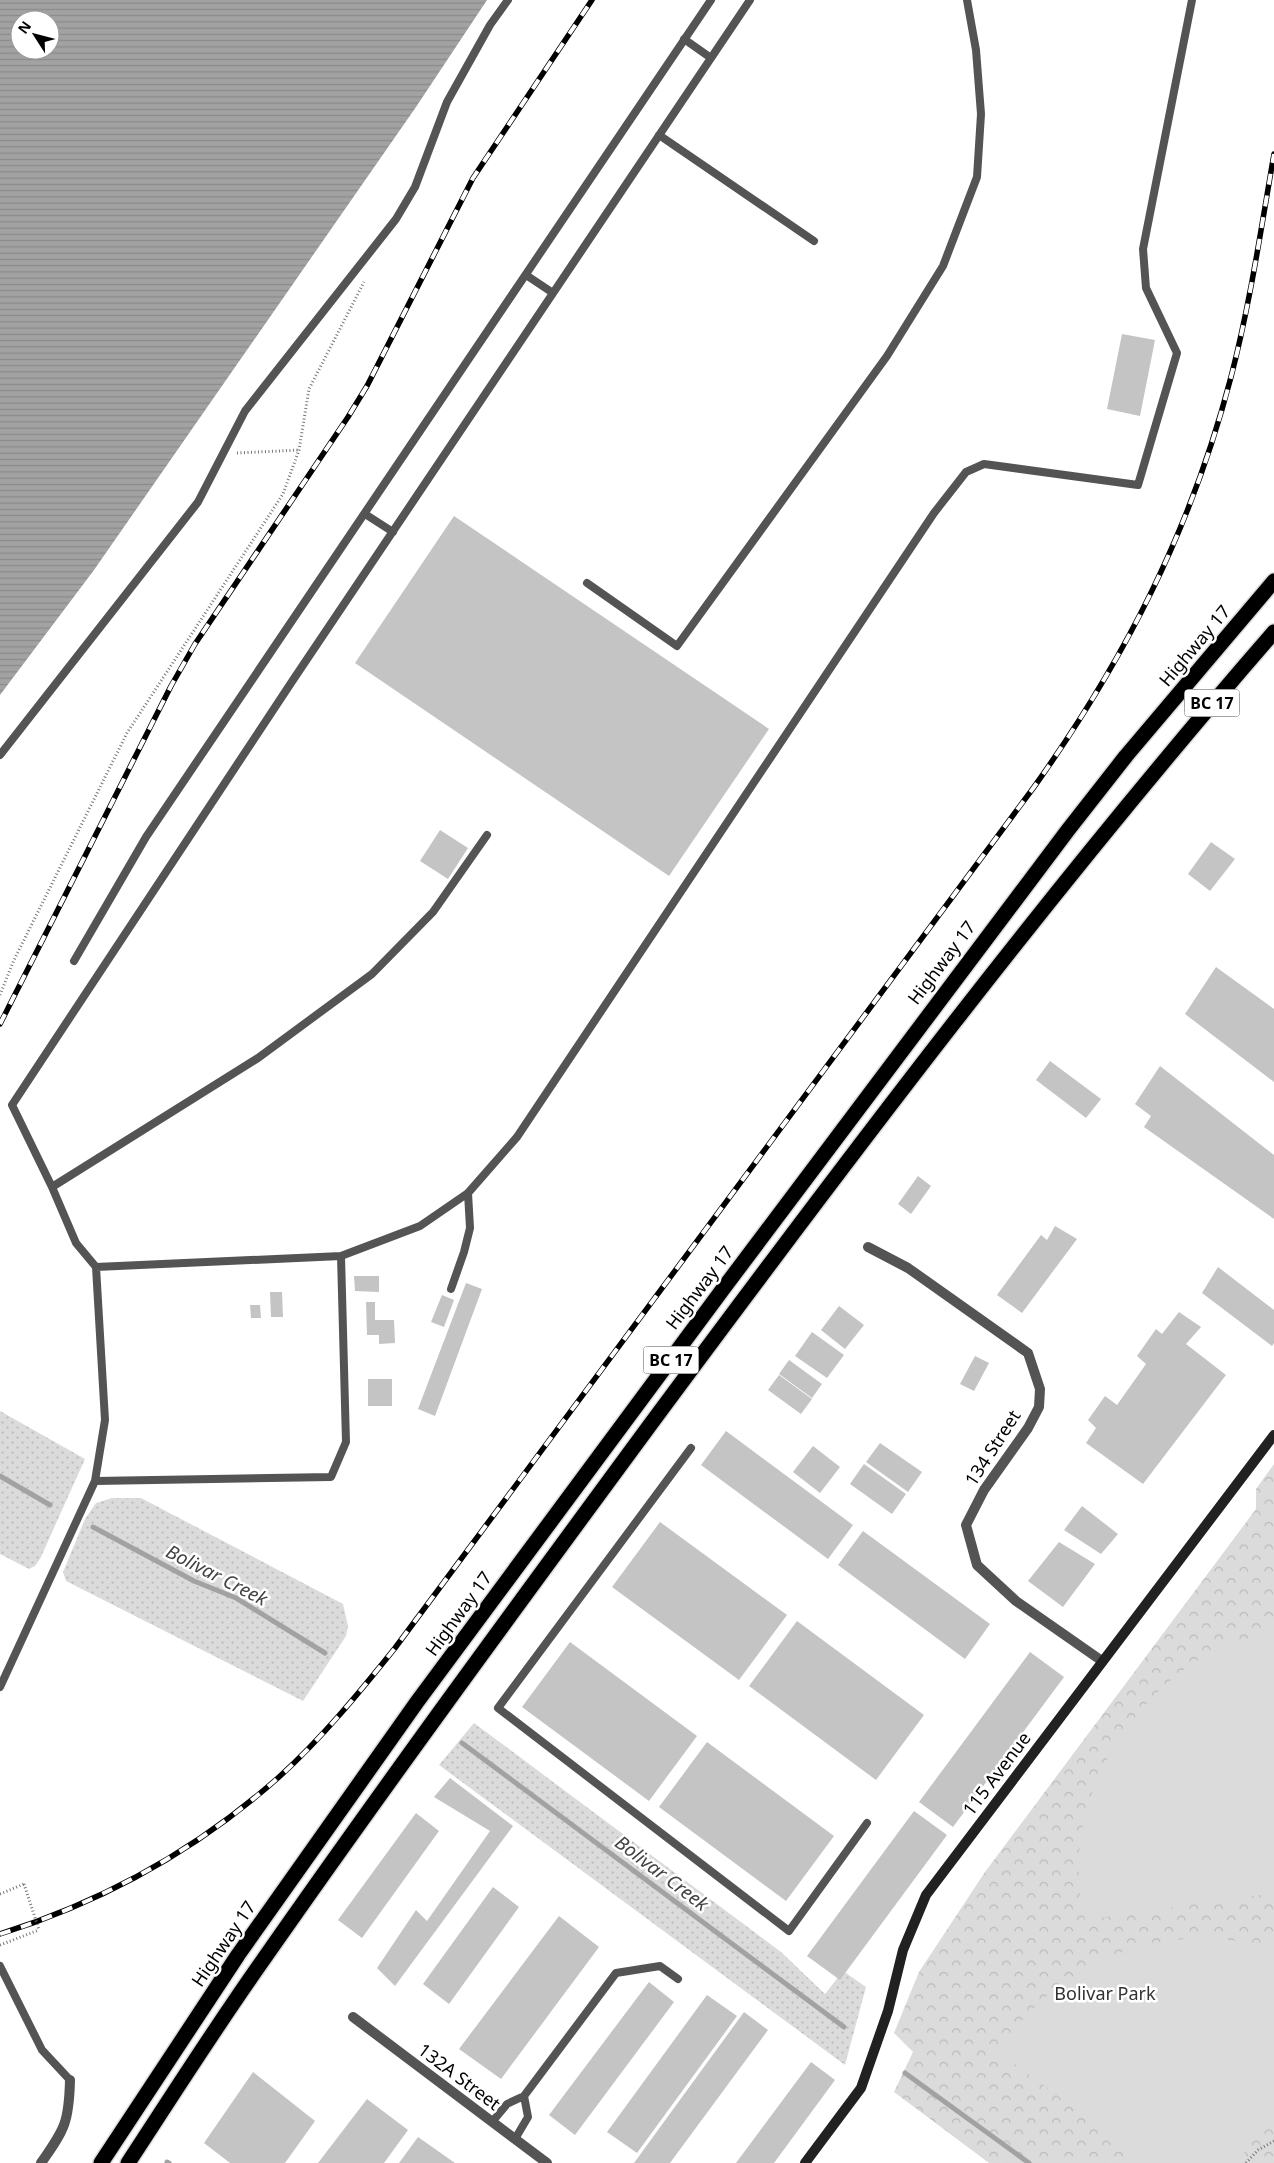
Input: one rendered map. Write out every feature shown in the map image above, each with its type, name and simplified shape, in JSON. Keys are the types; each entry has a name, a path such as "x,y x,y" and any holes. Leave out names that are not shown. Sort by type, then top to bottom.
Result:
{"highway":[{"name":"Highway 17","path":"101,2163 238,1955 400,1727 717,1297 1068,830 1126,756 1274,581"},
{"name":"BC 17","path":"128,2163 258,1967 437,1714 741,1302 997,968 1151,776 1274,632"}],"street":[{"name":"134 Street","path":"868,1247 908,1268 1028,1353 1040,1389 1038,1408 1028,1428 984,1490 966,1525 977,1565 1016,1601 1102,1661"},
{"name":"115 Avenue","path":"805,2163 861,2088 888,2011 902,1950 926,1895 1274,1435"},
{"name":"132A Street","path":"352,2017 547,2163"},
{"path":"40,2163 62,2134 69,2110 70,2080"}],"lane":[{"path":"0,755 198,502 245,411 396,219 415,187 447,102 490,26 508,0"},
{"path":"74,961 146,837 711,0"},
{"path":"0,1687 95,1481 105,1420 96,1267 76,1243 52,1187 12,1105 750,0"},
{"path":"587,583 677,646 887,356 943,266 977,177 982,114 976,50 967,0"},
{"path":"96,1267 341,1256 420,1226 468,1193 517,1137 934,513 966,472 984,464 1138,485 1176,353 1146,288 1143,248 1192,0"},
{"path":"684,40 711,58"},
{"path":"659,135 814,241"},
{"path":"526,275 553,293"},
{"path":"365,514 393,532"},
{"path":"52,1187 258,1058 372,974 433,912 487,834"},
{"path":"451,1289 470,1228 468,1193"},
{"path":"95,1481 331,1477 346,1442 341,1256"},
{"path":"691,1448 498,1708 789,1931 867,1823"},
{"path":"0,1966 42,2050 70,2080"},
{"path":"492,2122 507,2104 524,2096 616,1973 660,1966 678,1979"},
{"path":"515,2139 528,2117 524,2096"}],"path":[{"path":"0,995 14,960 127,733 283,494 299,450 309,389 366,278"},
{"path":"224,454 299,450"},
{"path":"0,1894 24,1884 39,1930 0,1945"},
{"path":"1246,2163 1258,2150 1274,2141"}],"green space":[{"path":"0,1411 85,1459 40,1559 35,1566 29,1569 0,1554"},
{"name":"Bolivar Park","path":"1274,1464 1274,2163 989,2163 894,2092 913,2052 894,2033 919,1972 985,1872 1256,1509 1256,1489"},
{"path":"112,1498 141,1498 343,1604 348,1626 346,1636 303,1701 66,1581 63,1572 85,1519 96,1503"},
{"path":"1274,1631 1274,1893 1085,1920 1079,1882 1080,1845 1087,1809 1100,1774 1117,1741 1140,1711 1166,1684 1196,1661 1224,1647"},
{"path":"474,1723 781,1952 825,1994 843,1971 866,1987 845,2065 439,1765"},
{"path":"1199,1937 1257,1943 1274,1949 1274,2111 1237,2163 1149,2163 997,2051 1043,1999 1060,1985 1098,1962 1143,1946"}],"shaded area":[{"path":"0,0 487,0 416,107 94,570 0,695"}],"building":[{"path":"1122,334 1155,340 1140,416 1107,409"},
{"path":"454,516 769,729 669,876 355,663"},
{"path":"440,830 468,848 448,879 420,861"},
{"path":"1211,842 1235,859 1210,891 1188,874"},
{"path":"1216,967 1274,1009 1274,1082 1185,1014"},
{"path":"1050,1061 1101,1099 1086,1118 1036,1080"},
{"path":"1160,1066 1274,1155 1274,1219 1144,1127 1151,1116 1135,1104"},
{"path":"918,1176 931,1186 911,1214 898,1204"},
{"path":"1055,1226 1077,1239 1022,1313 997,1295 1041,1235 1047,1240"},
{"path":"1218,1267 1274,1310 1274,1343 1272,1346 1202,1293"},
{"path":"354,1276 379,1276 379,1292 355,1291"},
{"path":"466,1283 482,1289 435,1416 418,1409"},
{"path":"270,1292 282,1292 283,1317 271,1317"},
{"path":"442,1295 454,1300 444,1327 431,1322"},
{"path":"366,1302 375,1302 375,1320 394,1320 395,1343 379,1344 379,1335 367,1335"},
{"path":"250,1305 260,1305 261,1318 251,1318"},
{"path":"839,1306 864,1325 845,1349 821,1330"},
{"path":"1179,1312 1201,1327 1186,1344 1226,1375 1143,1484 1086,1443 1096,1428 1088,1420 1105,1396 1117,1405 1146,1364 1137,1356 1156,1329 1162,1334"},
{"path":"812,1332 844,1355 827,1378 795,1356"},
{"path":"975,1356 989,1363 974,1391 960,1384"},
{"path":"789,1360 822,1384 812,1398 779,1374"},
{"path":"779,1375 812,1399 801,1414 768,1390"},
{"path":"368,1379 392,1379 392,1406 368,1406"},
{"path":"726,1431 853,1525 828,1559 701,1465"},
{"path":"880,1443 922,1472 908,1492 866,1462"},
{"path":"813,1446 840,1467 820,1493 793,1472"},
{"path":"864,1464 906,1494 892,1514 850,1484"},
{"path":"1082,1506 1118,1534 1101,1554 1064,1530"},
{"path":"660,1522 787,1615 739,1680 612,1587"},
{"path":"863,1531 990,1624 965,1659 838,1565"},
{"path":"1059,1542 1095,1564 1063,1607 1028,1581"},
{"path":"797,1621 924,1715 876,1780 749,1686"},
{"path":"570,1642 697,1736 649,1801 522,1707"},
{"path":"1030,1652 1064,1677 953,1827 919,1802"},
{"path":"707,1742 834,1836 786,1901 659,1807"},
{"path":"450,1778 513,1826 395,1986 377,1968 416,1910 427,1921 490,1831 434,1797"},
{"path":"914,1811 947,1835 840,1980 807,1956"},
{"path":"416,1813 439,1831 362,1938 338,1920"},
{"path":"493,1887 519,1907 449,2004 423,1984"},
{"path":"559,1916 599,1947 501,2079 459,2049"},
{"path":"649,1982 674,2002 575,2135 549,2115"},
{"path":"707,1995 737,2016 637,2153 607,2132"},
{"path":"744,2012 768,2030 670,2163 634,2163"},
{"path":"811,2062 835,2080 774,2163 736,2163"},
{"path":"253,2072 315,2121 285,2163 230,2163 204,2143"},
{"path":"367,2099 408,2130 384,2163 318,2163"},
{"path":"418,2137 455,2163 399,2163"}],"waterway":[{"name":"Bolivar Creek","path":"0,1476 50,1505"},
{"name":"Bolivar Creek","path":"93,1527 194,1581 236,1598 325,1653"},
{"name":"Bolivar Creek","path":"462,1743 844,2027"},
{"name":"Bolivar Creek","path":"905,2073 1029,2163"}],"railway":[{"path":"0,1024 171,686 195,644 348,417 367,386 473,178 592,0"},
{"path":"0,1934 38,1921 112,1889 182,1850 248,1803 279,1777 325,1731 395,1648 1034,787 1098,690 1126,641 1152,591 1196,488 1215,433 1238,350 1255,266 1274,154"}]}
